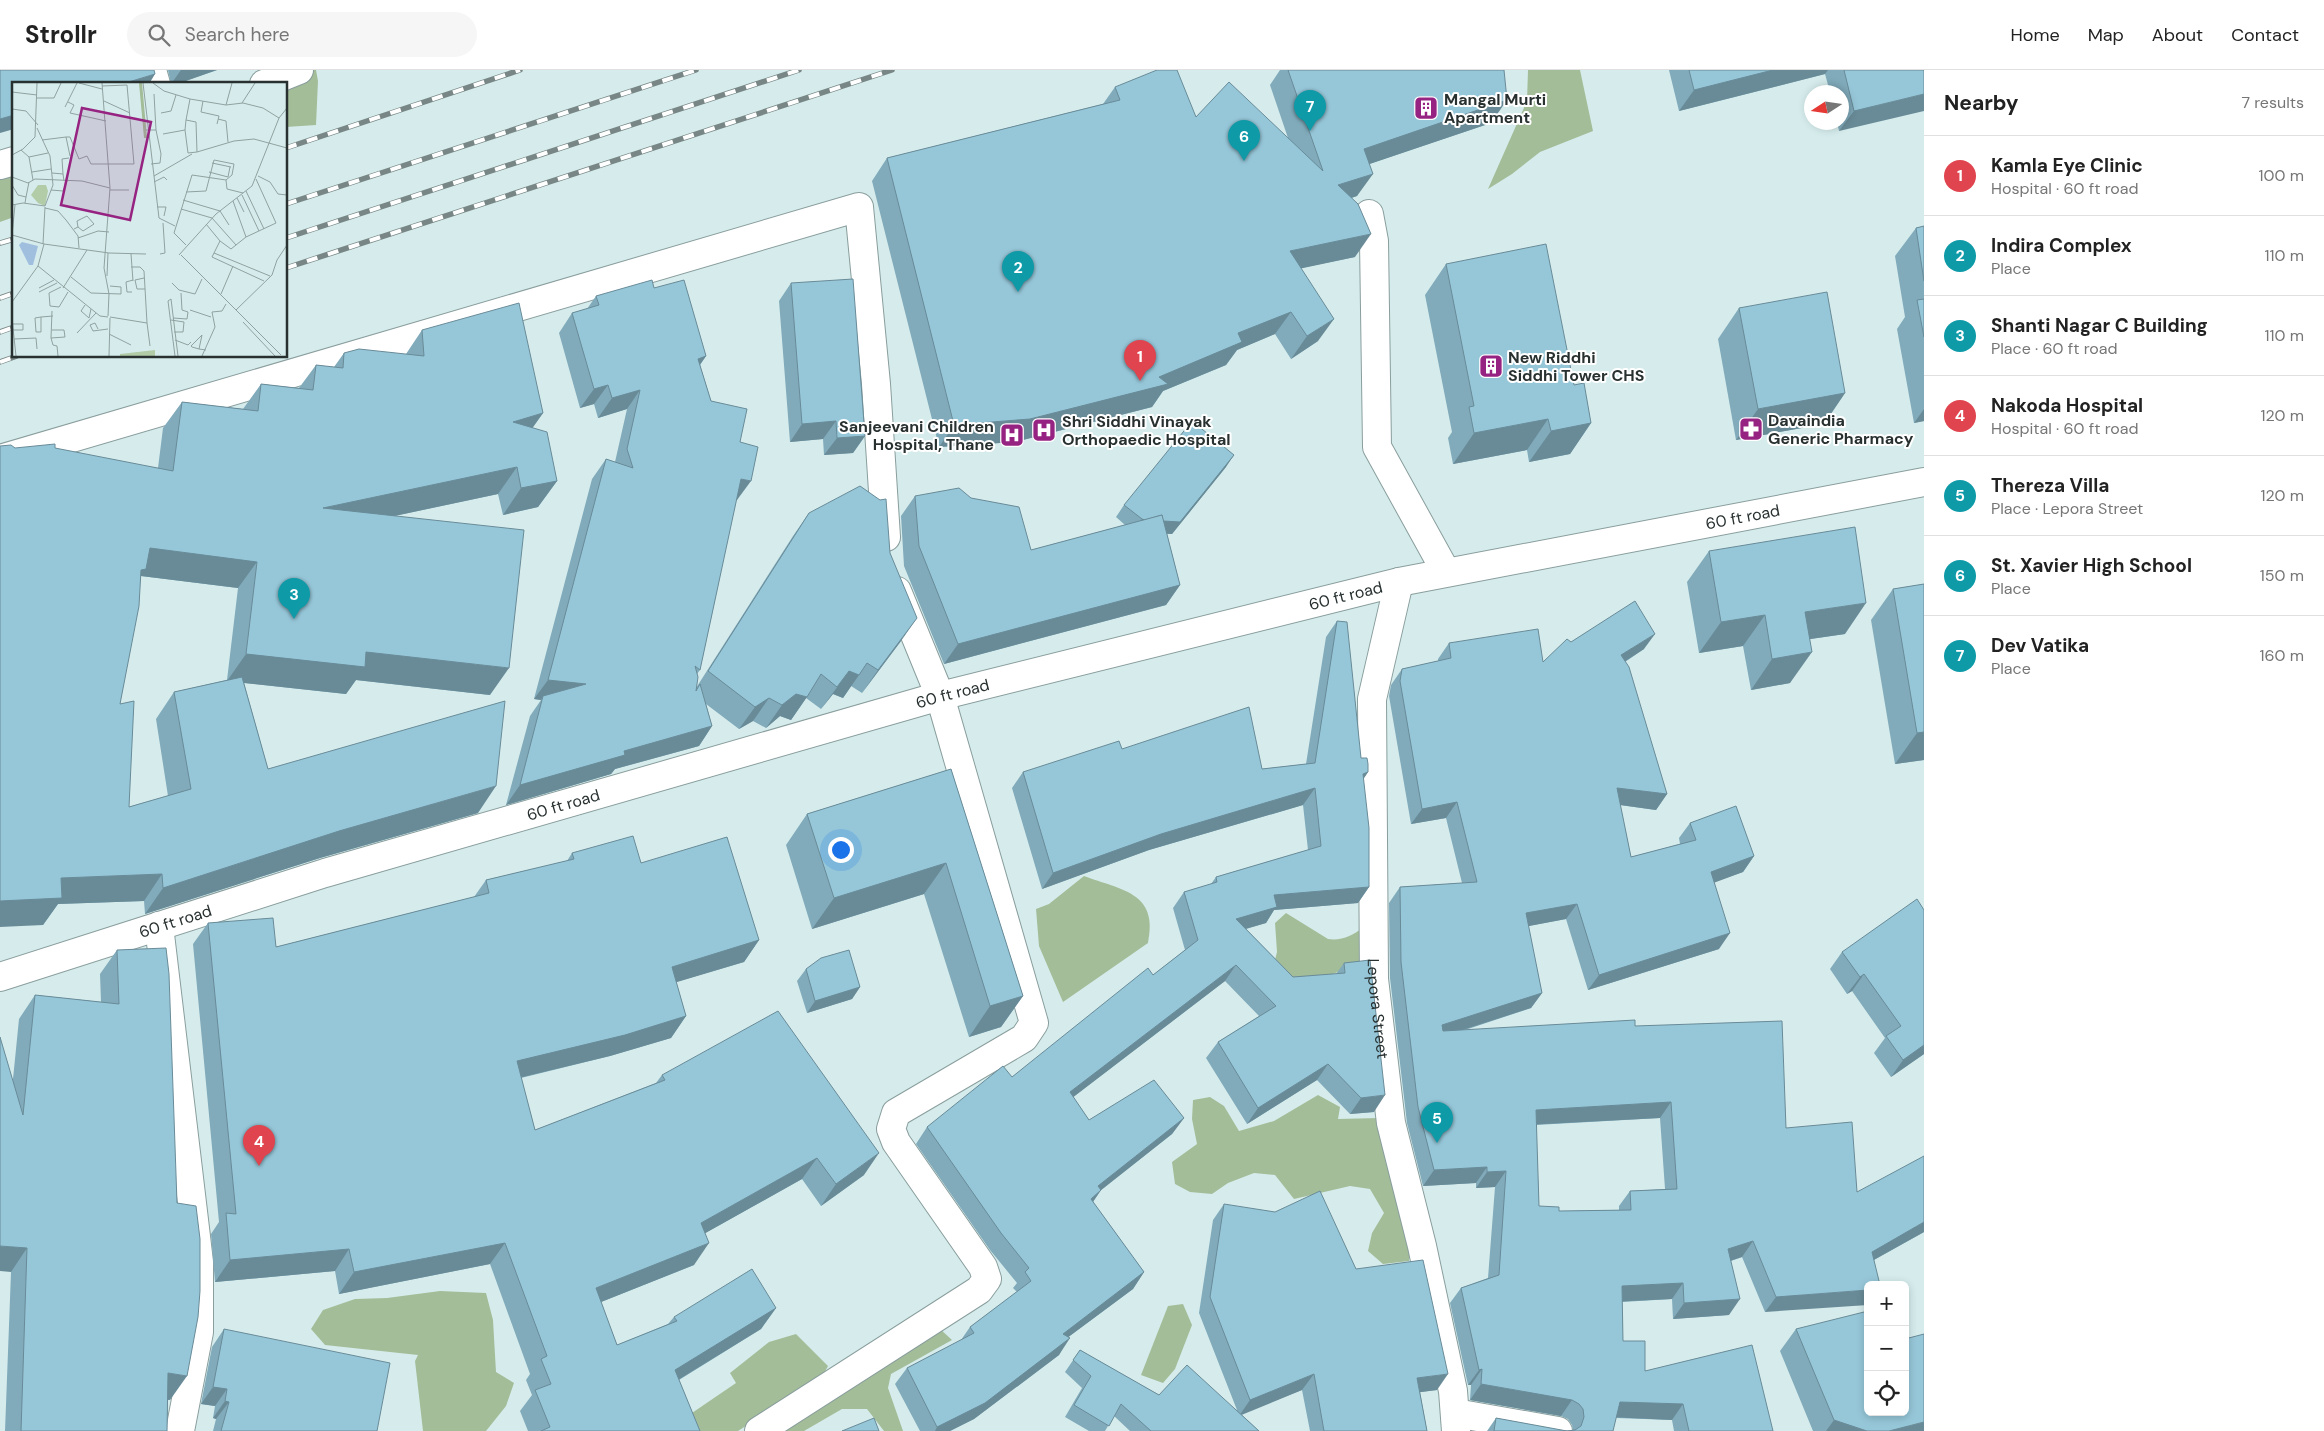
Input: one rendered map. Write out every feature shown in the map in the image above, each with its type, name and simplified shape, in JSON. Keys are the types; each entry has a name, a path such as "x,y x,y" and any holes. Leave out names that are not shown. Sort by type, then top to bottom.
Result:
{"street":[{"path":"269,82 298,70"},
{"path":"0,459 858,207 876,384 888,565 940,696 1034,1023 1024,1038 896,1113 891,1129 896,1142 983,1267 987,1279 979,1290 759,1431"},
{"path":"1369,214 1374,241 1377,447 1446,572"},
{"name":"60 ft road","path":"0,977 324,873 940,696 1399,582 1924,482"},
{"name":"Lepora Street","path":"1399,582 1372,699 1374,979 1391,1123 1422,1246 1453,1390 1456,1422"},
{"path":"159,926 199,1262 199,1332 180,1431"},
{"path":"1456,1422 1558,1431"}],"green space":[{"path":"303,70 316,70 318,81 316,125 288,127 288,82"},
{"path":"1528,70 1580,70 1593,131 1540,152 1512,174 1488,189 1527,101"},
{"path":"12,172 12,218 0,222 0,175"},
{"path":"1084,876 1123,890 1142,903 1148,913 1150,926 1148,943 1063,1002 1039,946 1036,909 1049,904"},
{"path":"1286,913 1328,939 1347,937 1363,927 1362,961 1317,980 1310,981 1296,980 1272,972 1277,952 1275,923"},
{"path":"1318,1095 1340,1107 1338,1119 1379,1118 1410,1247 1409,1261 1383,1264 1368,1251 1372,1233 1384,1213 1370,1189 1350,1186 1294,1199 1275,1175 1254,1173 1228,1183 1212,1194 1190,1192 1175,1184 1172,1162 1197,1144 1192,1119 1193,1100 1210,1097 1224,1106 1239,1131 1274,1121"},
{"path":"440,1291 486,1293 493,1320 496,1372 514,1383 506,1406 486,1431 423,1431 415,1361 418,1355 325,1345 311,1329 323,1310 355,1299 387,1298"},
{"path":"1183,1304 1192,1325 1175,1369 1163,1383 1141,1375 1168,1306"},
{"path":"939,1328 952,1340 891,1374 888,1388 903,1431 884,1431 867,1409 842,1409 804,1431 782,1431"},
{"path":"796,1334 828,1366 822,1377 738,1431 694,1431 689,1415 736,1383 730,1373 769,1342"}],"building":[{"path":"0,70 154,70 155,74 129,82 12,82 12,116 0,119"},
{"path":"1157,70 1177,70 1196,117 1229,82 1323,171 1288,70 1504,70 1507,100 1364,149 1373,174 1338,185 1358,204 1371,234 1290,251 1334,319 1307,336 1291,312 1238,333 1242,342 1159,377 1168,384 1030,419 954,425 887,158 1120,100 1115,87"},
{"path":"1689,70 1773,70 1694,90"},
{"path":"1844,70 1924,70 1924,94 1854,111"},
{"path":"1924,226 1924,281 1916,228"},
{"path":"1546,244 1574,385 1584,383 1591,423 1551,431 1548,419 1474,433 1469,407 1474,406 1446,264"},
{"path":"853,279 865,436 837,438 836,421 802,424 791,283"},
{"path":"652,280 654,288 684,280 706,356 698,359 711,401 747,409 740,442 758,447 751,481 741,479 700,670 695,666 698,677 696,691 700,684 712,726 624,751 625,755 520,785 543,696 586,684 548,680 606,459 633,468 627,449 640,390 612,398 608,385 594,389 572,313 599,305 596,296"},
{"path":"1827,292 1845,393 1758,409 1739,308"},
{"path":"1924,299 1924,337 1917,300"},
{"path":"519,303 543,413 513,422 547,432 557,481 521,488 517,467 323,508 524,530 509,668 366,652 365,667 246,654 257,562 150,548 146,569 141,570 139,606 120,704 134,701 129,807 191,789 174,692 242,677 268,769 505,701 496,786 339,831 163,888 162,874 61,878 62,898 0,901 0,446 11,445 15,448 55,444 55,448 173,471 182,402 258,411 261,384 313,390 316,365 343,368 344,353 359,349 424,356 422,330"},
{"path":"1192,421 1234,455 1180,522 1163,521 1162,515 1145,520 1142,519 1124,505"},
{"path":"860,486 880,500 886,499 890,553 917,618 878,670 867,663 859,675 849,671 837,687 821,674 807,697 796,694 782,705 769,698 755,707 708,671 809,513"},
{"path":"959,488 971,498 1019,507 1031,550 1162,515 1180,585 958,644 919,546 915,496"},
{"path":"1855,527 1866,603 1805,612 1812,652 1772,659 1765,615 1721,622 1709,551"},
{"path":"1924,584 1924,732 1917,733 1893,589"},
{"path":"1635,601 1655,634 1621,655 1629,667 1667,794 1617,788 1631,857 1696,840 1690,823 1736,806 1754,856 1711,872 1730,933 1599,975 1577,904 1526,913 1542,993 1442,1025 1443,1031 1635,1020 1635,1026 1782,1021 1786,1128 1852,1122 1857,1192 1924,1156 1924,1222 1872,1252 1879,1281 1864,1281 1864,1290 1776,1297 1753,1241 1728,1249 1740,1299 1684,1303 1683,1283 1622,1286 1623,1341 1645,1341 1645,1371 1752,1345 1773,1431 1689,1431 1683,1404 1620,1402 1613,1431 1567,1431 1575,1430 1581,1426 1584,1417 1583,1409 1572,1400 1481,1384 1482,1369 1479,1370 1461,1288 1499,1275 1506,1171 1487,1172 1487,1167 1434,1170 1418,1107 1401,962 1400,887 1477,882 1457,802 1422,809 1400,681 1402,669 1451,658 1449,643 1538,629 1543,662 1567,639 1571,642","holes":["1671,1102 1677,1189 1630,1191 1631,1210 1559,1211 1559,1207 1539,1206 1536,1110"]},
{"path":"1337,621 1347,622 1361,758 1367,758 1368,764 1368,772 1363,774 1369,828 1369,887 1274,895 1277,907 1236,919 1293,977 1345,973 1344,963 1370,960 1385,1095 1361,1098 1328,1064 1258,1108 1218,1042 1276,1006 1236,965 1070,1092 1089,1120 1154,1080 1184,1118 1098,1186 1101,1190 1091,1199 1144,1272 1063,1334 1070,1338 985,1403 937,1427 907,1368 974,1333 970,1327 1031,1281 1025,1272 1029,1268 1001,1233 927,1127 1003,1066 1012,1077 1148,968 1153,975 1198,940 1184,892 1217,882 1216,877 1321,846 1315,788 1161,834 1053,873 1023,772 1119,741 1122,749 1249,707 1262,769 1315,763"},
{"path":"951,769 1023,996 990,1006 946,863 834,898 807,814"},
{"path":"633,836 641,863 727,837 759,940 672,967 686,1016 625,1035 517,1061 535,1130 665,1080 662,1075 778,1011 879,1153 836,1184 817,1158 701,1223 709,1243 596,1288 617,1345 677,1321 674,1317 752,1269 776,1308 675,1370 700,1431 541,1431 550,1427 535,1390 551,1384 541,1359 547,1356 505,1243 354,1272 349,1249 230,1260 226,1213 236,1214 208,923 273,918 276,947 489,893 486,880 574,859 572,853"},
{"path":"1917,899 1924,910 1924,1045 1903,1060 1886,1036 1901,1026 1864,974 1860,977 1842,952"},
{"path":"166,948 169,974 177,1203 196,1206 200,1239 198,1317 187,1376 168,1373 167,1431 21,1431 27,1248 0,1246 0,1037 23,1115 35,995 119,1004 117,950"},
{"path":"849,950 860,987 815,1001 806,969 821,958"},
{"path":"1320,1191 1356,1269 1423,1260 1448,1374 1417,1378 1427,1431 1324,1431 1314,1374 1250,1400 1210,1297 1224,1204 1275,1212"},
{"path":"1864,1312 1864,1416 1909,1416 1909,1338 1924,1334 1924,1422 1889,1431 1867,1431 1834,1420 1796,1329"},
{"path":"224,1329 390,1363 377,1431 221,1431 229,1402 225,1401 227,1389 213,1387"},
{"path":"1080,1350 1159,1395 1187,1365 1259,1431 1151,1431 1121,1404 1109,1426 1074,1405 1091,1376 1073,1360"},
{"path":"874,1418 879,1431 842,1431"},
{"path":"1496,1418 1567,1431 1494,1431"}],"railway":[{"path":"288,147 520,70"},
{"path":"288,203 696,70"},
{"path":"288,237 799,70"},
{"path":"288,267 892,70"},
{"path":"0,243 12,240"},
{"path":"0,298 12,294"},
{"path":"0,332 12,328"},
{"path":"0,362 12,358"}],"place":[{"name":"Mangal Murti Apartment","path":"1426,108"},
{"name":"Dev Vatika","path":"1310,131"},
{"name":"St. Xavier High School","path":"1244,161"},
{"name":"Indira Complex","path":"1018,292"},
{"name":"New Riddhi Siddhi Tower CHS","path":"1491,366"},
{"name":"Kamla Eye Clinic","path":"1140,381"},
{"name":"Davaindia Generic Pharmacy","path":"1751,429"},
{"name":"Shri Siddhi Vinayak Orthopaedic Hospital","path":"1044,430"},
{"name":"Sanjeevani Children Hospital, Thane","path":"1012,435"},
{"name":"Shanti Nagar C Building","path":"294,619"},
{"name":"Thereza Villa","path":"1437,1143"},
{"name":"Nakoda Hospital","path":"259,1166"}]}
